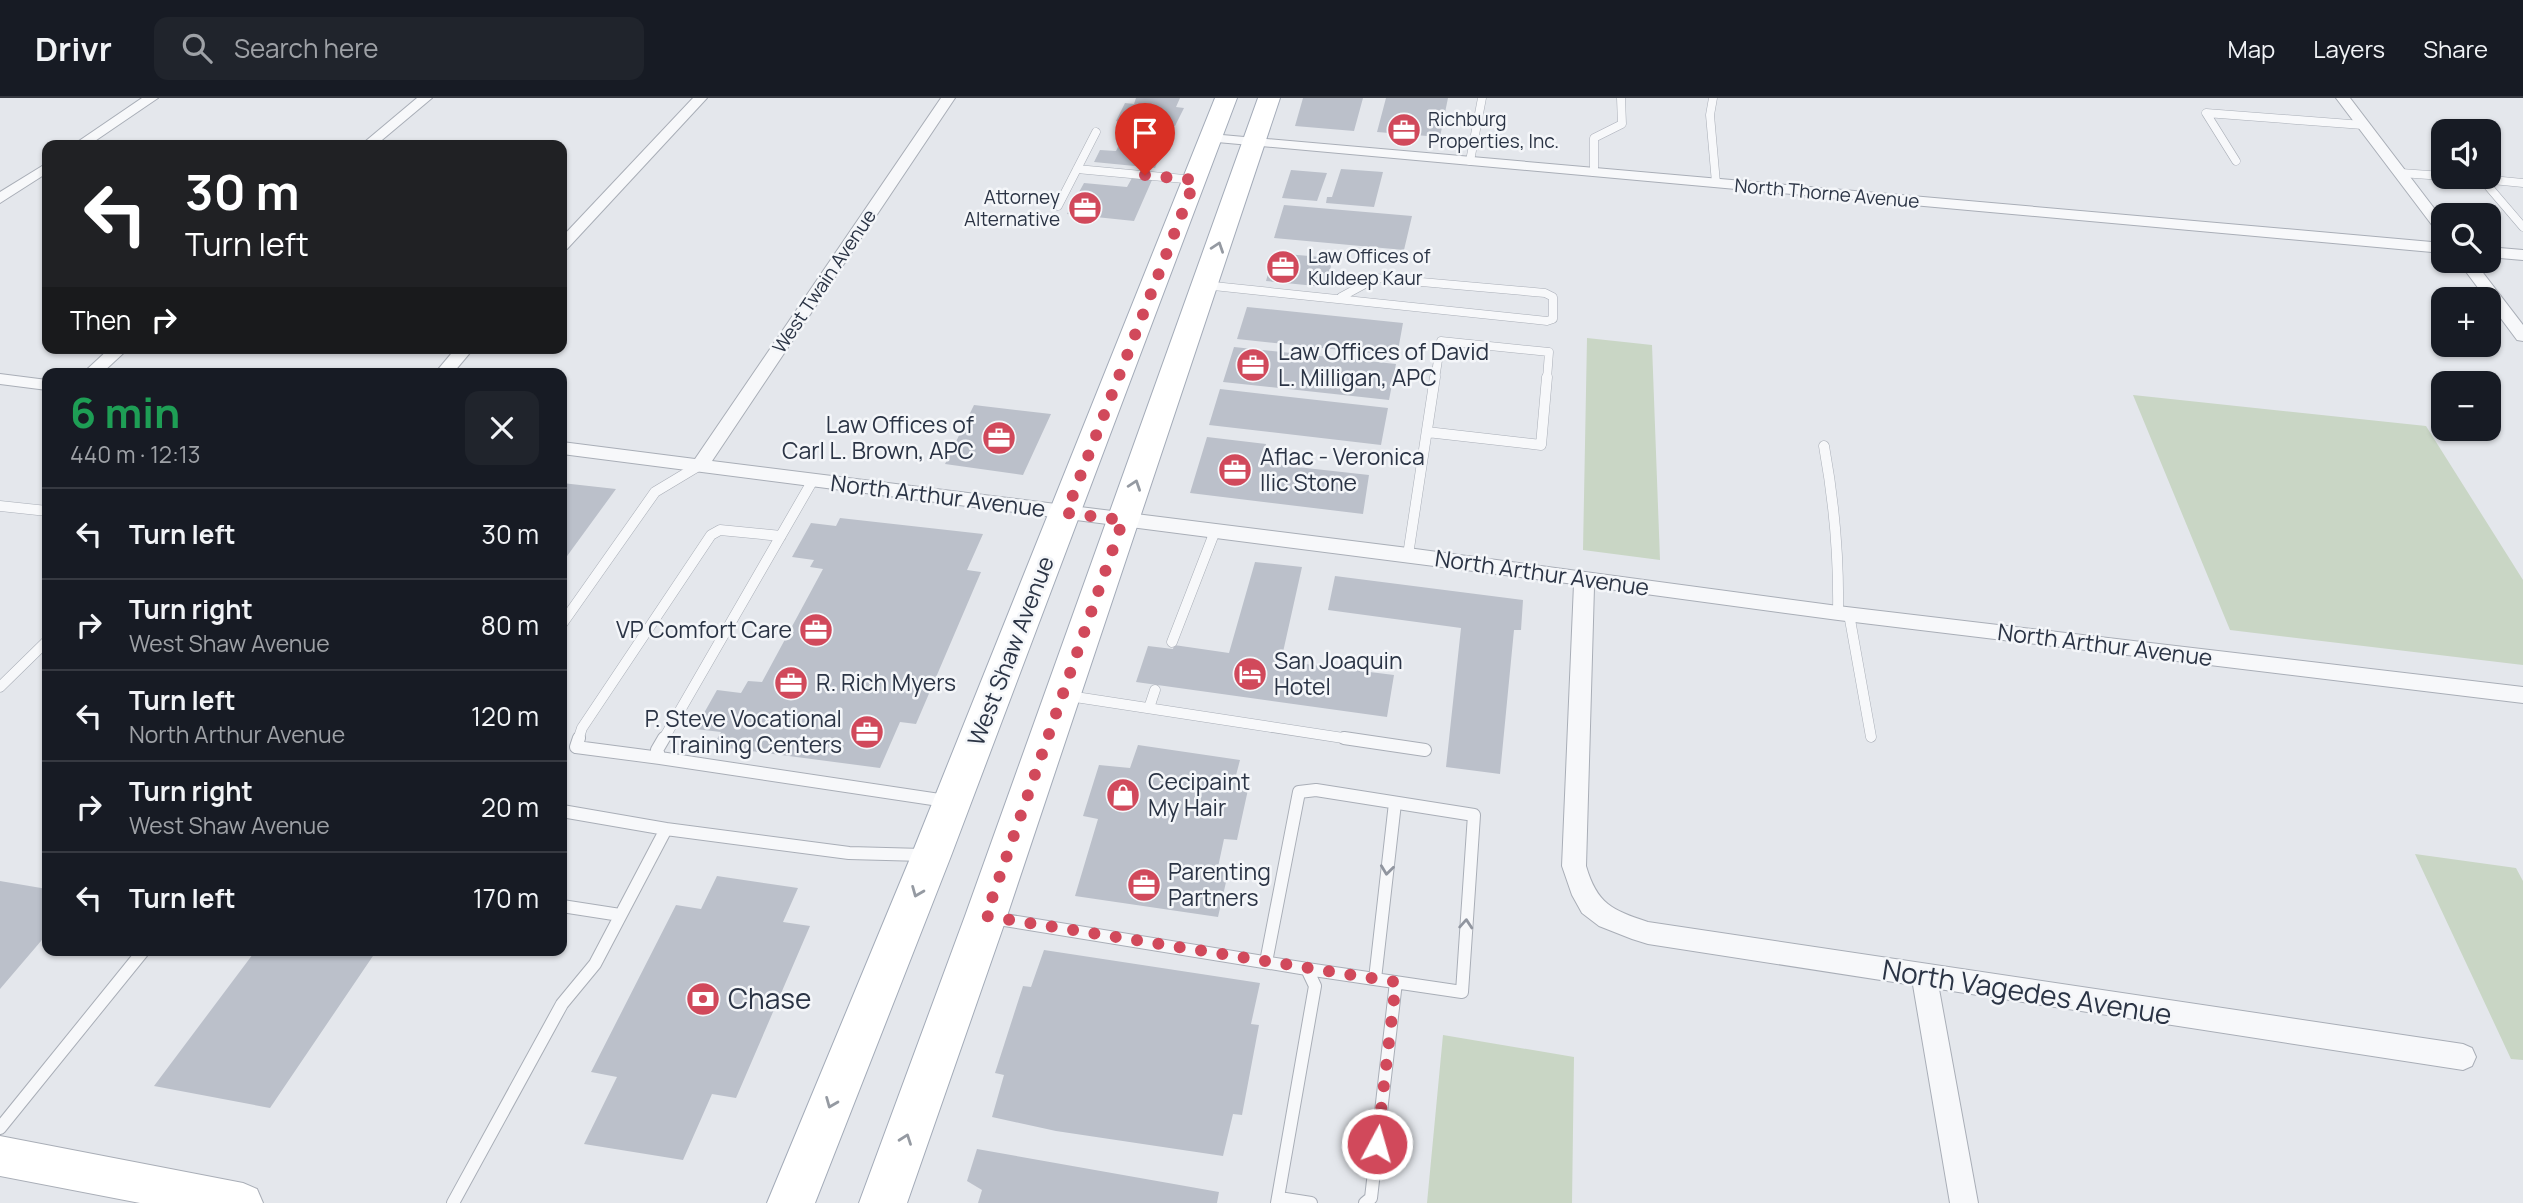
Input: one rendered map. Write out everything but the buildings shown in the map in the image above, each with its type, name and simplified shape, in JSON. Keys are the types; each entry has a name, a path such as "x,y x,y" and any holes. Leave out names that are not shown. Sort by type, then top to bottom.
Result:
{"main road":[{"name":"West Shaw Avenue","path":"791,1203 931,856 1226,98"},
{"path":"883,1203 986,916 1269,98"}],"street":[{"path":"88,140 151,98"},
{"path":"374,140 425,98"},
{"path":"567,241 700,98"},
{"name":"West Twain Avenue","path":"701,465 948,98"},
{"path":"2343,98 2431,214"},
{"name":"North Thorne Avenue","path":"1211,138 2431,247"},
{"path":"0,199 42,170"},
{"path":"2501,254 2523,256"},
{"path":"2475,273 2523,336"},
{"path":"97,368 114,354"},
{"path":"448,368 460,354"},
{"path":"0,379 42,384"},
{"name":"North Arthur Avenue","path":"567,449 1408,555 1844,614 2523,695"},
{"name":"North Vagedes Avenue","path":"1584,580 1574,866 1580,891 1596,913 1648,933 2463,1057"},
{"path":"1924,977 1964,1203"},
{"path":"0,1156 243,1203"}],"lane":[{"path":"1470,161 1482,98"},
{"path":"1594,172 1594,138 1622,124 1621,98"},
{"path":"1713,98 1710,115 1716,183"},
{"path":"2236,161 2206,113 2363,125"},
{"path":"1058,206 1096,132"},
{"path":"1077,169 1195,180"},
{"path":"2401,173 2431,175"},
{"path":"2501,180 2523,183"},
{"path":"2491,189 2523,227"},
{"path":"1204,285 1340,297 1374,304 1546,321 1553,319 1553,297 1545,293 1376,278 1340,297"},
{"path":"1408,555 1441,341 1549,352 1541,445 1427,432"},
{"path":"1824,446 1835,507 1832,517 1844,614 1871,737"},
{"path":"567,615 655,492 701,465"},
{"path":"660,758 657,750 813,480"},
{"path":"0,506 42,511"},
{"path":"781,536 720,530 711,535 582,728 576,747 952,802"},
{"path":"1172,642 1215,531"},
{"path":"0,687 42,646"},
{"path":"1149,708 1155,690"},
{"path":"1063,695 1425,750"},
{"path":"986,916 1307,969 1462,992 1474,815 1316,790 1300,792 1266,962"},
{"path":"1375,979 1395,803"},
{"path":"567,812 666,829 849,853 931,856"},
{"path":"453,1203 562,1004 594,964 666,829"},
{"path":"567,907 620,915"},
{"path":"0,1128 139,956"},
{"path":"1307,969 1315,986 1278,1200 1311,1203"},
{"path":"1365,1203 1371,1198 1396,982"}],"green space":[{"path":"1587,338 1652,345 1660,560 1583,550"},
{"path":"2133,395 2426,426 2431,434 2431,441 2435,441 2523,580 2523,665 2230,630"},
{"path":"2415,854 2516,868 2523,881 2523,1060 2511,1059"},
{"path":"1443,1035 1574,1057 1572,1203 1427,1203"}],"place":[{"name":"Richburg Properties, Inc.","path":"1404,130"},
{"name":"Attorney Alternative","path":"1085,208"},
{"name":"Law Offices of Kuldeep Kaur","path":"1283,267"},
{"name":"Law Offices of David L. Milligan, APC","path":"1253,365"},
{"name":"Law Offices of Carl L. Brown, APC","path":"999,438"},
{"name":"Aflac - Veronica IIic Stone","path":"1235,470"},
{"name":"VP Comfort Care","path":"816,630"},
{"name":"San Joaquin Hotel","path":"1250,674"},
{"name":"R. Rich Myers","path":"791,683"},
{"name":"P. Steve Vocational Training Centers","path":"867,732"},
{"name":"Cecipaint My Hair","path":"1123,795"},
{"name":"Parenting Partners","path":"1144,885"},
{"name":"Chase","path":"703,999"}],"route":[{"path":"1145,175 1195,180 1066,513 1123,520 986,916 1396,982 1377,1144"}]}
